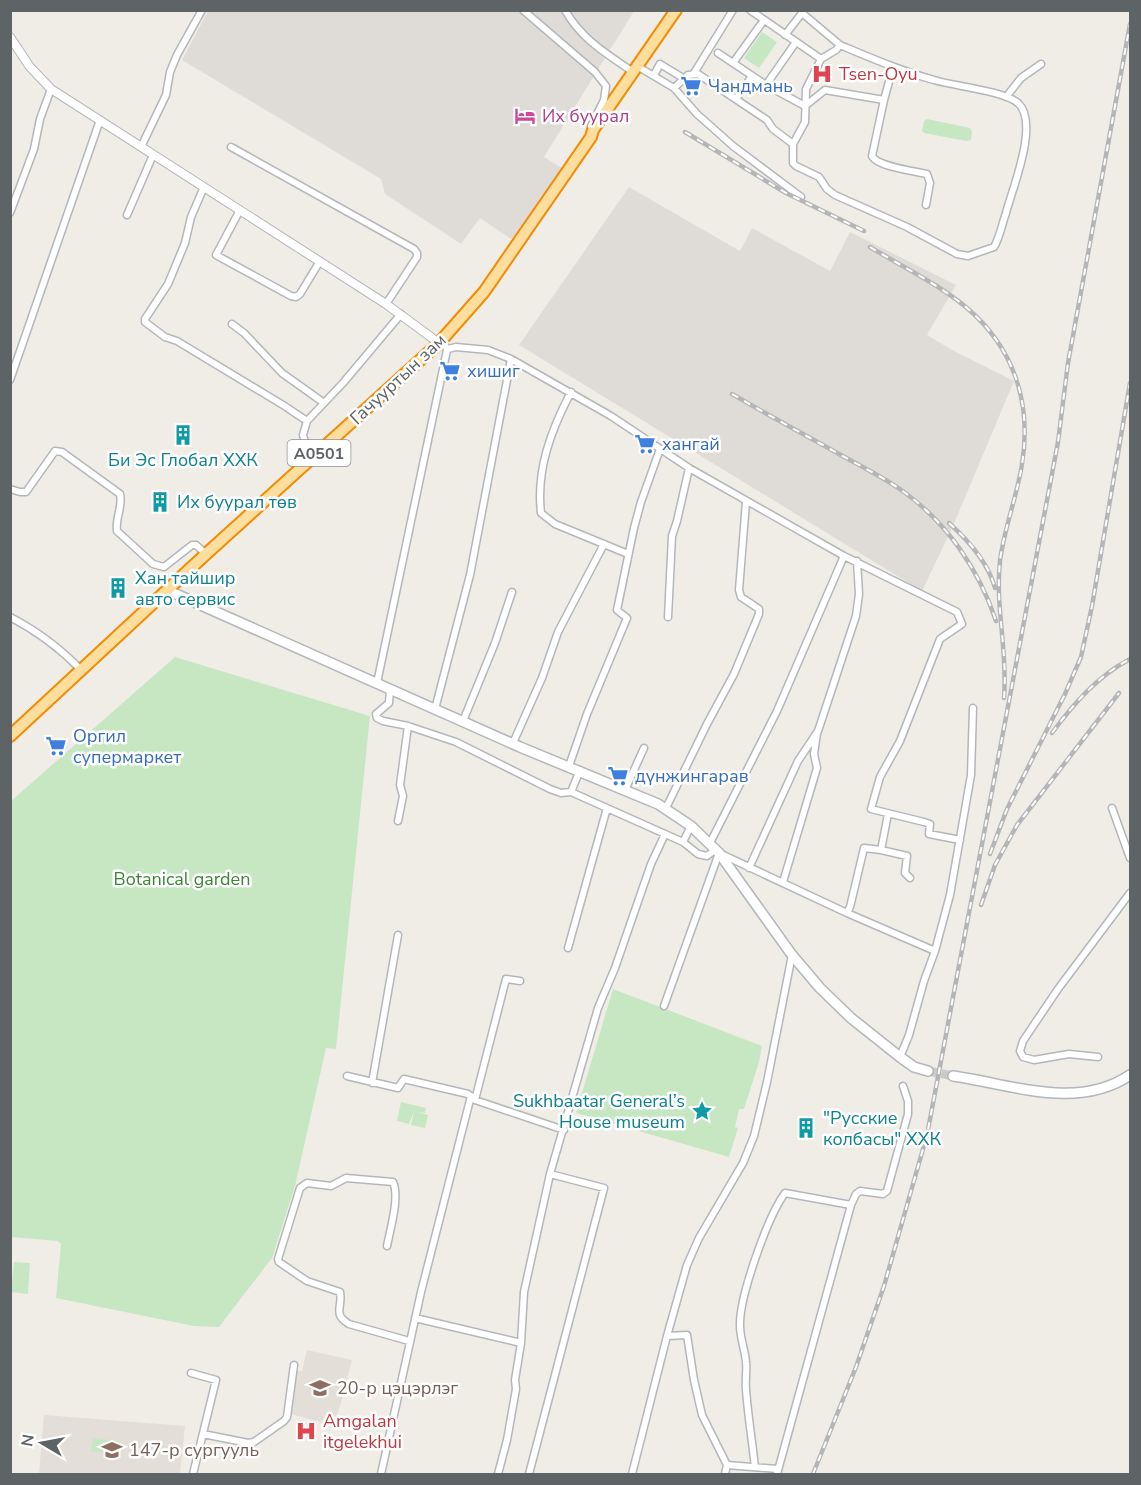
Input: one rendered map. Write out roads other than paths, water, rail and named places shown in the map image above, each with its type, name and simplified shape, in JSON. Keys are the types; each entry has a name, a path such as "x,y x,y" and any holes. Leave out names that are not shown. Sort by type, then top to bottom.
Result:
{"highway":[{"name":"Гачууртын зам","path":"10,736 206,554 443,346 484,292 593,130 638,70 648,48 652,46 676,10"}],"main road":[{"path":"167,590 666,808 692,826 715,849 792,955 834,1003 900,1057 914,1067 928,1071"},
{"path":"953,1076 1070,1094 1098,1090 1131,1075"}],"street":[{"path":"141,147 166,95 173,64 202,10"},
{"path":"523,10 595,72 606,86 604,100 589,136"},
{"path":"565,10 573,25 587,40 674,88 697,114 733,146 801,196"},
{"path":"674,88 683,78 694,73 734,10"},
{"path":"750,10 821,59"},
{"path":"785,35 800,12 840,45 893,68 936,81 1006,97 1019,104 1023,111 1025,135 1022,160 997,243 989,250 969,256 957,254 907,227 835,195 819,177 793,163 793,144 805,122 806,89 821,59 840,45"},
{"path":"733,63 764,20"},
{"path":"10,37 30,67 51,88 386,304 443,346 488,350 511,358 571,392 746,502 844,556 957,612 962,624 940,639 900,741 880,777 871,809 930,824 929,834 960,840"},
{"path":"766,85 796,42"},
{"path":"718,52 766,85 805,106"},
{"path":"654,75 660,64 683,78"},
{"path":"1006,97 1021,78 1041,64"},
{"path":"893,68 872,156 874,161 882,164 927,174 930,183 926,205"},
{"path":"694,73 767,120 773,129 793,144"},
{"path":"736,99 752,76"},
{"path":"10,213 34,149 40,119 51,88"},
{"path":"805,106 825,90 884,100"},
{"path":"10,381 100,120"},
{"path":"231,147 414,249 417,256 386,304"},
{"path":"127,214 153,155"},
{"path":"204,187 168,284 145,322 165,337 177,341 307,421"},
{"path":"240,210 216,255 296,297 320,261"},
{"path":"316,456 305,442 303,435 307,421 357,367 401,314"},
{"path":"232,324 244,333 282,374 324,403"},
{"path":"377,683 443,346"},
{"path":"435,709 470,575 511,358"},
{"path":"571,392 559,414 544,457 539,495 542,513 555,524 628,554"},
{"path":"569,766 587,714 627,618 617,610 640,502 660,449"},
{"path":"10,489 26,492 55,452 62,452 120,494 122,501 116,524 117,531 153,564 164,567 192,545 196,545 206,554"},
{"path":"668,617 672,536 689,468"},
{"path":"666,808 734,675 759,614 759,609 741,597 739,590 746,502"},
{"path":"513,743 542,678 558,632 604,544"},
{"path":"664,1006 715,849 844,556"},
{"path":"783,882 817,768 814,754 818,731 856,616 860,594 857,561"},
{"path":"463,721 495,643 512,592"},
{"path":"10,617 32,628 63,652 81,670"},
{"path":"390,689 390,701 378,711 377,718 383,721 408,726 456,742 556,791 571,792 665,834 682,842 698,854 704,856 715,849"},
{"path":"900,1057 935,951 950,895 971,775 973,708"},
{"path":"398,821 403,796 400,785 408,726"},
{"path":"749,868 798,761 818,731"},
{"path":"625,790 644,748"},
{"path":"571,792 580,770"},
{"path":"568,948 607,808"},
{"path":"1112,808 1131,858"},
{"path":"881,850 888,814"},
{"path":"682,842 692,826"},
{"path":"498,1474 516,1389 524,1292 550,1174 598,1008 615,968 651,864 665,834"},
{"path":"847,913 864,848 907,856 905,873 910,878"},
{"path":"715,849 749,868 935,951"},
{"path":"1098,1057 1069,1054 1032,1060 1023,1057 1021,1049 1023,1041 1058,989 1131,893"},
{"path":"372,1083 398,935"},
{"path":"632,1474 687,1265 699,1238 744,1163 754,1136 792,955"},
{"path":"381,1474 409,1341 444,1195 506,979 520,981"},
{"path":"347,1077 398,1088 404,1079 473,1098 564,1130"},
{"path":"727,1465 755,1467 777,1472 851,1205 860,1191 883,1194 887,1191 908,1114 908,1101 903,1086"},
{"path":"529,1474 604,1188 550,1174"},
{"path":"387,1246 394,1204 393,1182 346,1178 332,1186 307,1183 300,1188 278,1259 307,1281 340,1292 341,1319 349,1324 409,1341"},
{"path":"755,1467 745,1386 746,1365 740,1326 749,1279 767,1226 785,1193 851,1205"},
{"path":"415,1318 521,1343"},
{"path":"667,1336 687,1335 702,1415 727,1465 725,1474"},
{"path":"202,1434 248,1443 254,1442 280,1424 287,1417 294,1365"},
{"path":"191,1373 216,1380 193,1474"}],"tunnel":[{"path":"928,1071 953,1076"}],"railway":[{"path":"813,1474 856,1367 884,1286 927,1135 1058,442 1068,363 1130,24"},
{"path":"685,132 786,193 864,231"},
{"path":"870,247 933,284 967,308 997,341 1016,378 1024,420 1024,441 1020,476 1000,561 999,595 1005,681 1004,698"},
{"path":"990,854 1007,809 1065,694 1081,657 1092,606 1130,383"},
{"path":"732,394 878,475 920,505 935,518 960,549 981,584 996,621"},
{"path":"949,523 977,552 988,569 995,588"},
{"path":"1052,733 1087,691 1130,659"},
{"path":"981,905 995,865 1017,825 1119,693"}],"place":[{"name":"Tsen-Oyu","path":"822,74"},
{"name":"Чандмань","path":"691,86"},
{"name":"Их буурал","path":"525,116"},
{"name":"хишиг","path":"450,371"},
{"name":"Би Эс Глобал ХХК","path":"183,435"},
{"name":"хангай","path":"645,444"},
{"name":"Их буурал төв","path":"160,502"},
{"name":"Хан тайшир авто сервис","path":"118,588"},
{"name":"Оргил супермаркет","path":"56,746"},
{"name":"дүнжингарав","path":"618,776"},
{"name":"Sukhbaatar General’s House museum","path":"702,1111"},
{"name":"\"Русские колбасы\" ХХК","path":"806,1128"},
{"name":"20-р цэцэрлэг","path":"320,1388"},
{"name":"Amgalan itgelekhui","path":"306,1431"},
{"name":"147-р сургууль","path":"112,1450"}],"park label":[{"name":"Botanical garden","path":"182,879"}]}
